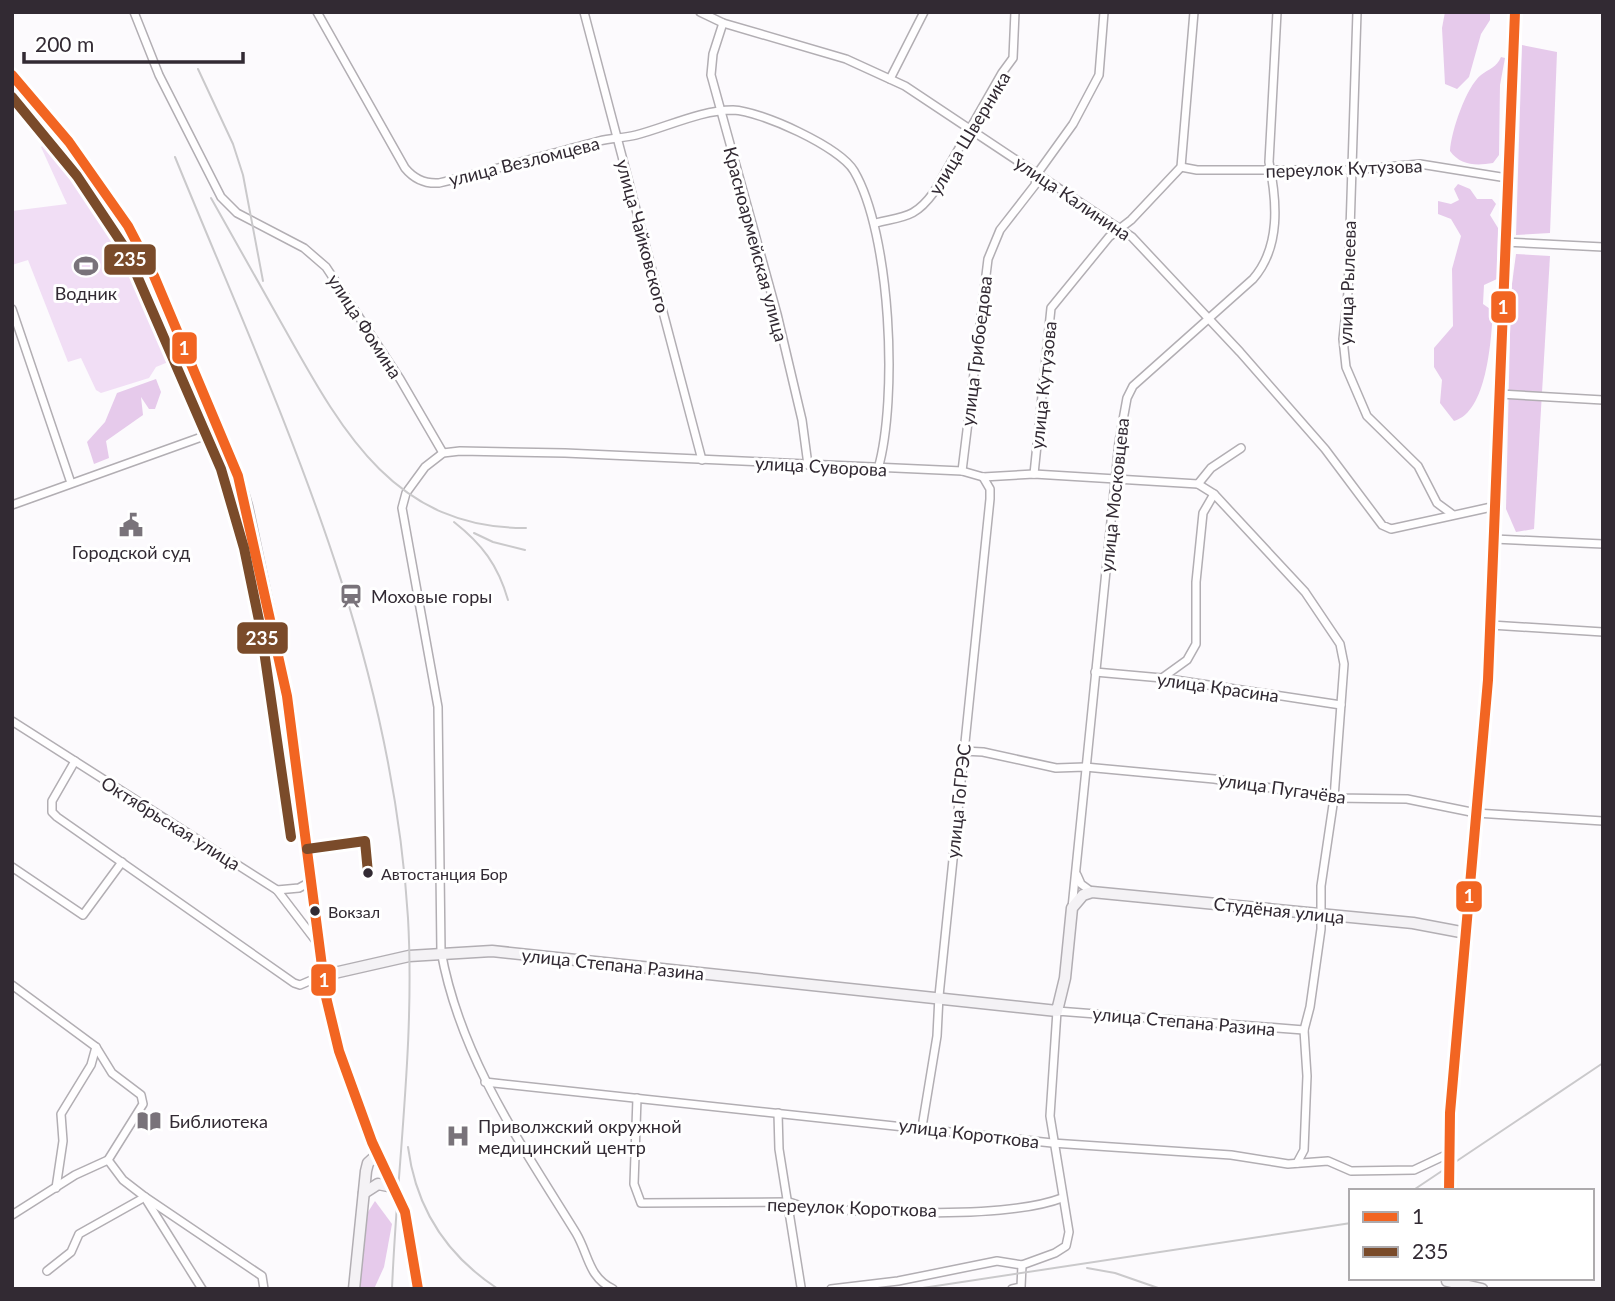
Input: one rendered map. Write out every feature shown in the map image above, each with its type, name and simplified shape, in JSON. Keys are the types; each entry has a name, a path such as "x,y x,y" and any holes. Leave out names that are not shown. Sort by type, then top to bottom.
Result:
{"street":[{"name":"улица Фомина","path":"134,12 159,75 220,197 237,213 304,248 326,267 400,379 443,453"},
{"name":"улица Везломцева","path":"317,12 405,168 420,181 439,183 719,111 744,111 760,116 841,157 855,173 876,223"},
{"name":"улица Чайковского","path":"584,12 702,460"},
{"name":"улица Калинина","path":"700,12 723,23 846,59 890,79 1121,229 1209,318 1325,449 1382,525 1391,529 1452,514"},
{"path":"890,79 925,12"},
{"name":"улица Шверника","path":"876,223 909,216 922,208 934,192 1002,74 1011,64 1015,12"},
{"name":"улица Грибоедова","path":"962,471 984,272 1000,230 1035,185 1037,174 1073,124 1098,75 1104,12"},
{"path":"1181,167 1194,12"},
{"name":"улица Московцева","path":"1022,1265 1055,1253 1066,1245 1069,1232 1052,1143 1050,1088 1057,1011 1065,978 1124,411 1130,391 1253,279 1269,259 1274,236 1274,181 1271,171 1277,12"},
{"name":"улица Рылеева","path":"1357,12 1347,302 1343,339 1346,367 1367,416 1418,466 1437,503 1452,514"},
{"path":"1449,1189 1448,1154 1491,625 1515,12"},
{"name":"Красноармейская улица","path":"723,23 711,62 719,111 777,314 804,430 808,466"},
{"path":"12,75 69,142 128,226 154,276 220,430 247,506 287,696 321,976 339,1051 377,1154 405,1212 418,1289"},
{"name":"переулок Кутузова","path":"1181,167 1271,171 1434,165 1507,178"},
{"name":"улица Кутузова","path":"1034,474 1051,308 1109,237 1121,229 1181,167"},
{"path":"876,223 885,286 887,368 883,451 878,468"},
{"path":"1504,242 1603,247"},
{"path":"12,309 71,483"},
{"path":"1500,394 1603,400"},
{"path":"12,505 220,430"},
{"path":"1198,484 1211,468 1241,448"},
{"name":"улица Суворова","path":"443,453 565,453 962,471 983,477 1034,474 1198,484 1214,494 1305,592 1340,644 1345,673 1340,705 1334,798 1321,886 1321,914 1310,1007 1304,1030 1307,1076 1304,1150 1297,1163"},
{"path":"443,453 425,467 413,482 402,508 438,707 441,951 461,1026 485,1082 579,1238 594,1276 613,1289"},
{"name":"улица ГоГРЭС","path":"922,1127 937,1036 963,751 990,499 990,489 983,477"},
{"path":"1161,678 1187,660 1196,644 1196,582 1203,513 1214,494"},
{"path":"1452,514 1496,506"},
{"path":"1494,539 1603,544"},
{"path":"1491,625 1603,632"},
{"name":"улица Красина","path":"1095,672 1161,678 1340,705"},
{"name":"Октябрьская улица","path":"12,720 276,890 316,941"},
{"name":"улица Пугачёва","path":"963,751 975,750 1056,768 1213,779 1334,798 1407,799 1476,813 1603,821"},
{"path":"75,761 52,801 52,812 294,983 300,985 321,976"},
{"path":"12,867 83,915 122,862"},
{"path":"1075,872 1080,884 1092,892"},
{"path":"276,890 299,888 310,882"},
{"path":"1072,908 1083,895 1092,892"},
{"name":"Студёная улица","path":"1092,892 1413,923 1466,933"},
{"name":"улица Степана Разина","path":"321,976 364,964 441,951 492,951 939,996 1057,1011 1304,1030"},
{"path":"12,985 96,1047 113,1073 141,1095 143,1104 108,1160 91,1167 12,1215"},
{"path":"56,1188 63,1141 61,1115 91,1065 96,1047"},
{"name":"улица Короткова","path":"485,1082 1052,1143 1231,1155 1279,1163 1328,1161 1351,1171 1414,1170 1448,1154"},
{"name":"переулок Короткова","path":"637,1098 634,1184 641,1203 789,1202 799,1207 836,1210 936,1211 1043,1204 1062,1198"},
{"path":"778,1113 780,1158 802,1288"},
{"path":"354,1289 366,1171 377,1154"},
{"path":"108,1160 123,1180 145,1197 262,1276 264,1289"},
{"path":"364,1194 378,1184 393,1187"},
{"path":"47,1271 71,1252 79,1234 145,1197"},
{"path":"145,1197 202,1289"},
{"path":"831,1289 898,1281 997,1261 1022,1265 1021,1287 1012,1289"},
{"path":"1447,1283 1482,1289"}],"shaded area":[{"path":"1445,12 1490,12 1490,20 1481,34 1469,77 1457,89 1445,84 1442,28"},
{"path":"1522,45 1557,52 1550,233 1516,235"},
{"path":"1501,57 1505,58 1500,85 1499,155 1493,163 1463,162 1450,151 1460,110 1475,81 1495,66"},
{"name":"Водник","path":"53,139 64,145 138,257 178,358 156,367 149,378 101,393 96,390 81,358 68,362 28,260 12,265 12,211 67,204 41,147"},
{"path":"1458,184 1470,189 1477,199 1492,199 1496,204 1490,215 1498,228 1497,279 1484,285 1483,304 1493,311 1485,374 1474,404 1465,415 1454,421 1440,403 1442,380 1434,367 1434,348 1453,326 1452,269 1461,236 1451,219 1438,214 1438,201 1451,204 1459,200 1454,189"},
{"path":"1516,254 1550,256 1534,529 1516,532 1506,509 1511,291"},
{"path":"156,379 161,392 155,409 149,409 141,397 143,415 106,441 109,458 94,464 87,442 105,422 117,393"},
{"path":"375,1201 392,1224 384,1267 374,1289 357,1289 368,1212"}],"railway":[{"path":"198,69 233,144 243,175 263,281"},
{"path":"175,157 290,436 324,528 354,622 379,718 397,816 410,965 407,1058 392,1289"},
{"path":"211,198 330,406 353,439 379,468 408,493 442,512 481,524 526,528"},
{"path":"454,522 488,556 508,600"},
{"path":"474,533 493,542 525,550"},
{"path":"1415,1189 1603,1063"},
{"path":"408,1147 418,1191 436,1228 463,1261 498,1289"},
{"path":"916,1289 1349,1223"},
{"path":"1087,1268 1115,1273 1161,1289"}],"transit line":[{"name":"1","path":"1449,1189 1450,1113 1488,680 1515,12"},
{"name":"1","path":"12,75 69,142 128,226 154,276 238,476 287,696 326,997 339,1051 372,1142 405,1212 418,1289"},
{"name":"235","path":"12,97 77,176 125,248 221,469 244,548 261,630 291,837"},
{"name":"235","path":"307,849 365,841 368,873"}],"place":[{"name":"Водник","path":"86,266"},
{"name":"Городской суд","path":"131,525"},
{"name":"Моховые горы","path":"351,596"},
{"name":"Автостанция Бор","path":"368,873"},
{"name":"Вокзал","path":"315,911"},
{"name":"Библиотека","path":"149,1121"},
{"name":"Приволжский окружной медицинский центр","path":"458,1136"}]}
